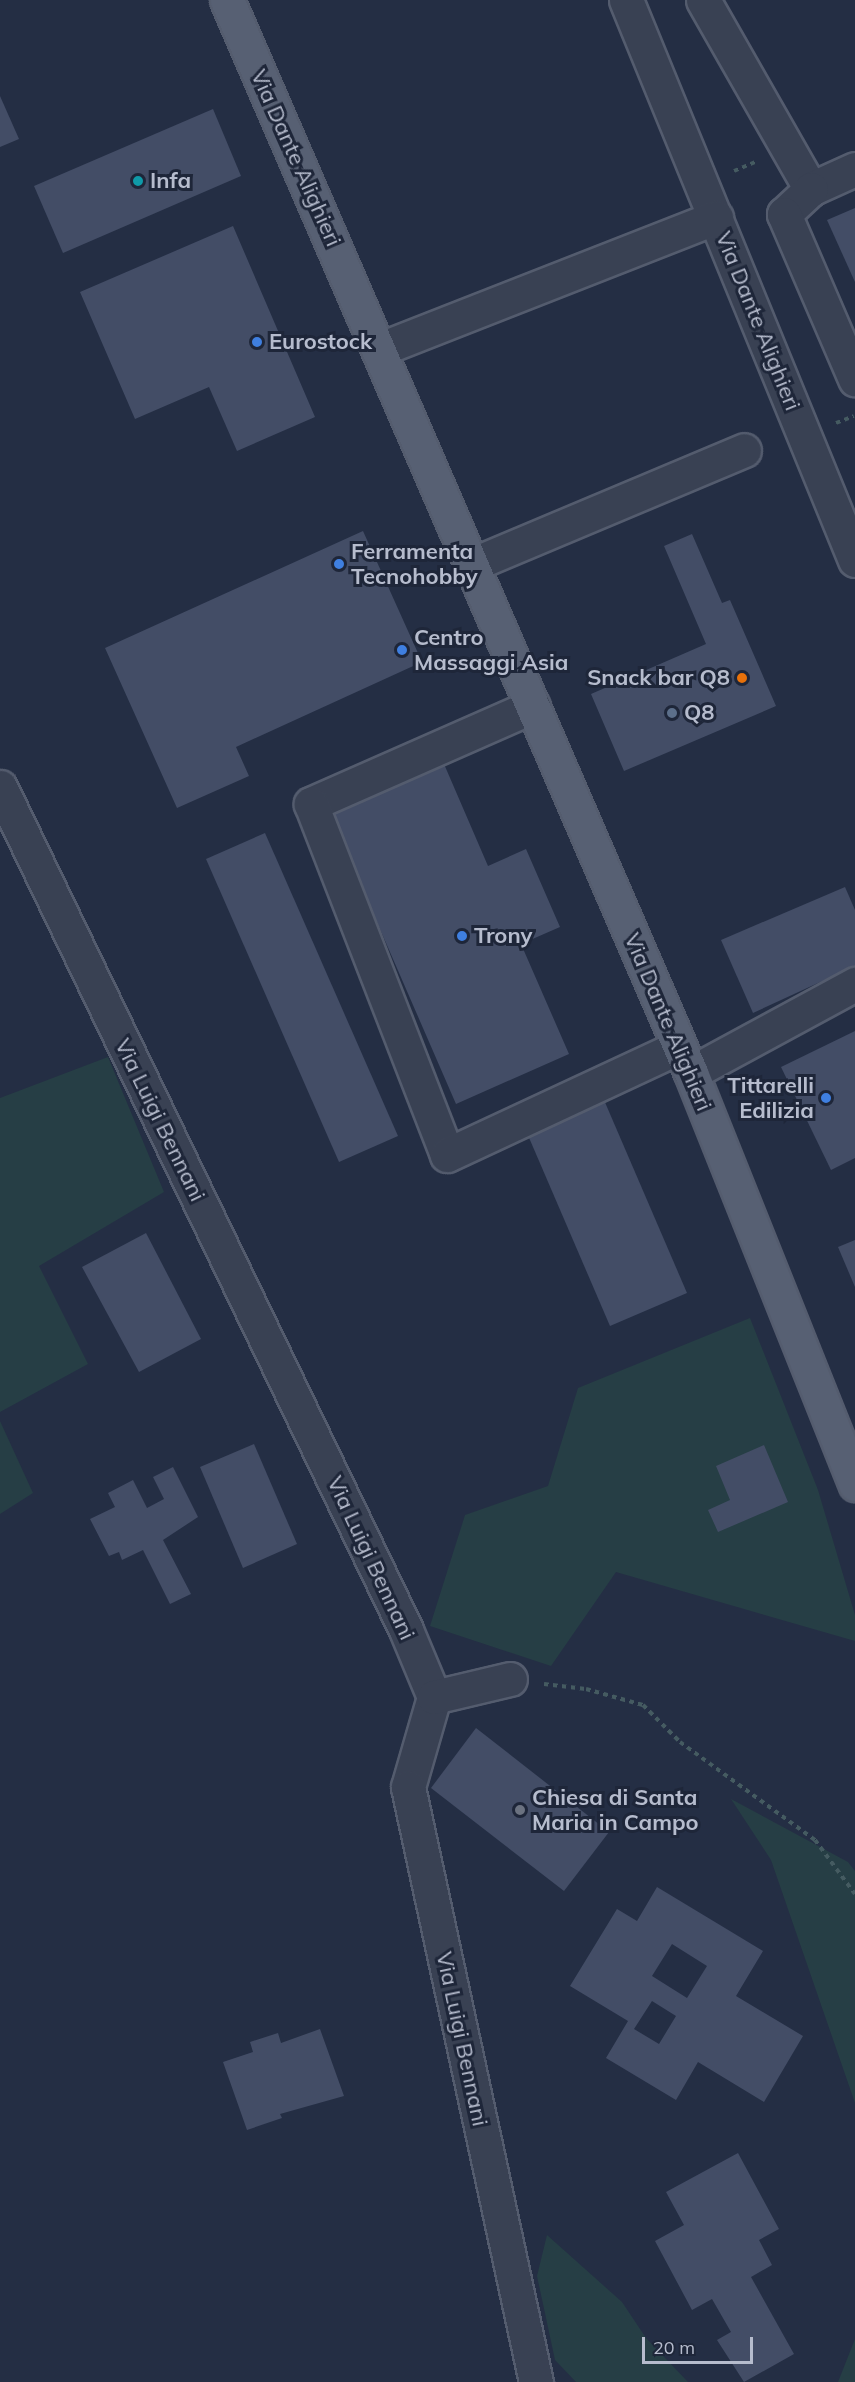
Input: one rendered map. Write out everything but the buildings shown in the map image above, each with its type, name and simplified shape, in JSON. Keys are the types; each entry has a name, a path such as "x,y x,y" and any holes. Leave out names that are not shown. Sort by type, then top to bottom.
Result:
{"main road":[{"name":"Via Dante Alighieri","path":"227,0 380,349 685,1060 855,1484"}],"street":[{"path":"626,0 716,217"},
{"path":"703,0 811,189"},
{"path":"855,170 811,189 784,213 855,379"},
{"name":"Via Dante Alighieri","path":"380,349 716,217 855,560"},
{"path":"471,565 744,450"},
{"path":"532,706 311,804 447,1155 685,1060 855,984"},
{"name":"Via Luigi Bennani","path":"0,788 406,1630 434,1697 408,1787 536,2382"},
{"path":"434,1697 510,1679"}],"path":[{"path":"510,1679 586,1689 643,1706 680,1742 815,1840 855,1894"}],"shaded area":[{"path":"108,1057 164,1192 39,1266 88,1364 0,1412 0,1098"},
{"path":"750,1318 818,1490 855,1615 855,1641 616,1572 551,1666 430,1626 465,1515 548,1486 578,1388"},
{"path":"0,1421 33,1493 0,1514"},
{"path":"731,1799 848,1862 855,1871 855,2103 771,1860"},
{"path":"547,2235 622,2302 646,2338 688,2382 576,2382 555,2360 537,2276"},
{"path":"855,2339 855,2382 838,2382"}],"place":[{"name":"Infa","path":"138,181"},
{"name":"Eurostock","path":"257,342"},
{"name":"Ferramenta Tecnohobby","path":"339,564"},
{"name":"Centro Massaggi Asia","path":"402,650"},
{"name":"Snack bar Q8","path":"742,678"},
{"name":"Q8","path":"672,713"},
{"name":"Trony","path":"462,936"},
{"name":"Tittarelli Edilizia","path":"826,1098"},
{"name":"Chiesa di Santa Maria in Campo","path":"520,1810"}]}
